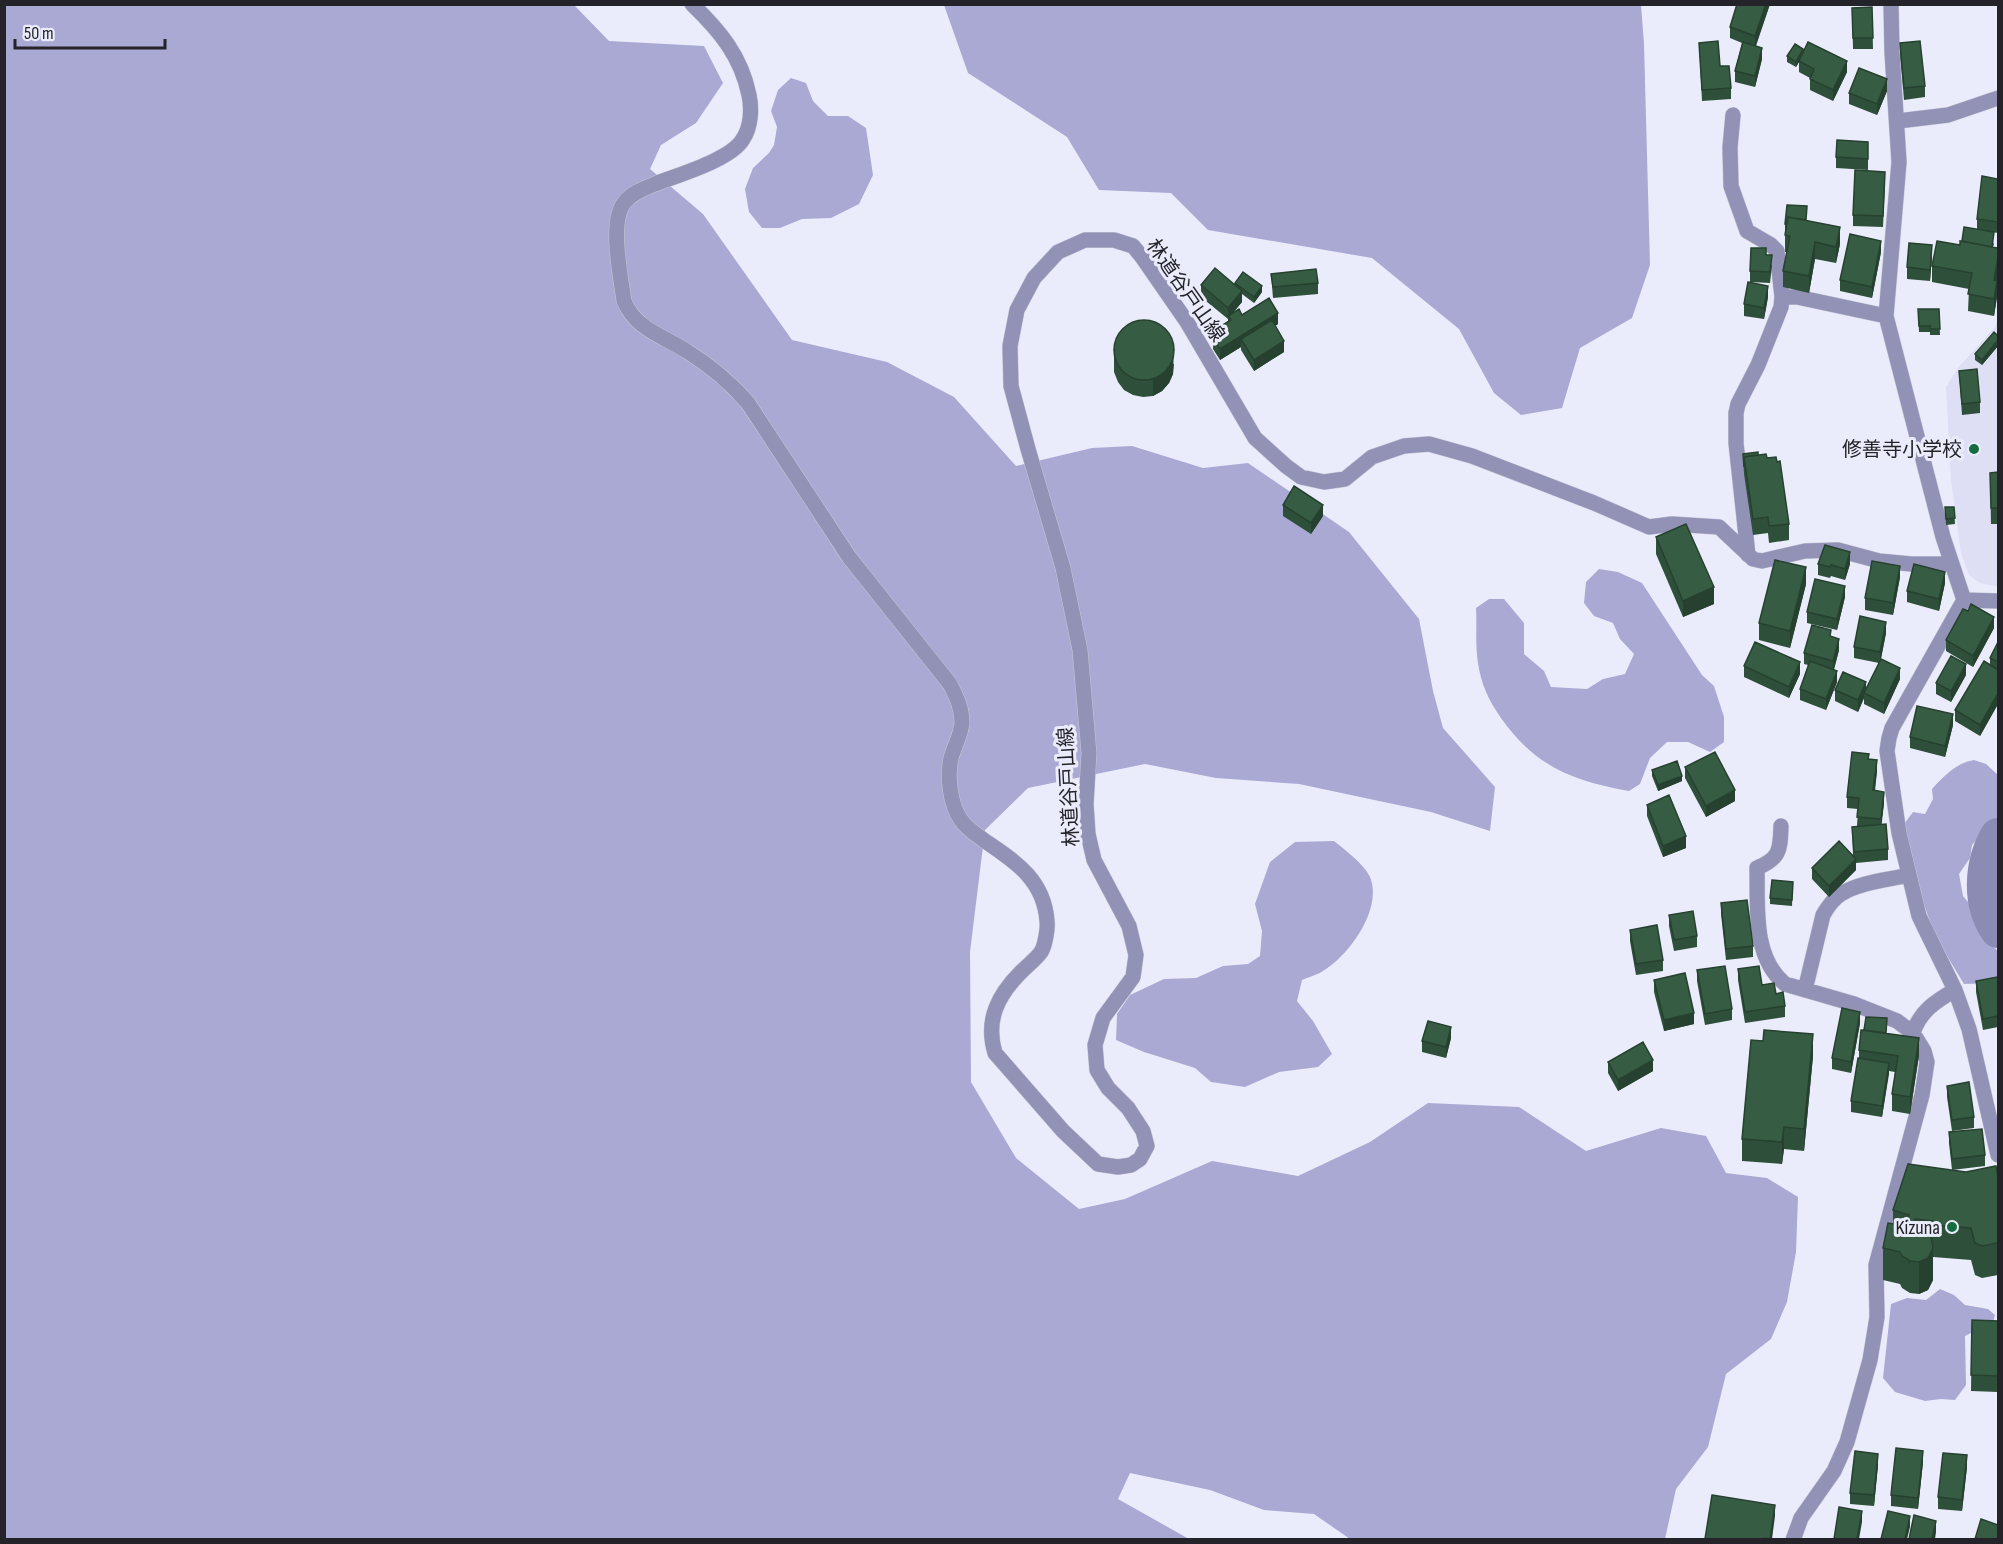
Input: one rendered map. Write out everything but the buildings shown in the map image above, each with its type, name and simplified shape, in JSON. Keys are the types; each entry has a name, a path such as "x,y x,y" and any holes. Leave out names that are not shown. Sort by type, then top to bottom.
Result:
{"street":[{"name":"林道谷戸山線","path":"692,4 716,27 733,52 746,79 750,103 749,124 743,141 724,157 649,187 623,203 618,217 617,234 624,301 628,311 641,325 707,364 728,380 748,403 849,557 951,684 960,704 962,725 951,760 950,780 954,803 961,820 974,833 1022,867 1042,896 1047,923 1041,952 1018,975 999,999 992,1022 991,1038 995,1053 1063,1131 1098,1164 1118,1167 1131,1165 1140,1159 1147,1146 1143,1131 1128,1108 1108,1088 1097,1070 1095,1045 1103,1018 1133,977 1136,955 1129,926 1094,860 1088,834 1086,804 1089,753 1080,650 1063,568 1011,386 1010,346 1017,310 1034,278 1058,252 1085,240 1114,240 1133,246 1187,322 1255,438 1301,477 1324,482 1344,478 1372,457 1404,446 1429,444 1472,456 1649,527 1672,524 1719,526 1748,555"},
{"path":"1891,4 1899,162 1886,316 1943,537 1964,600 1889,738 1887,751 1899,833 1919,916 1955,990 1969,1029 1998,1155"},
{"path":"1898,121 1948,115 1998,98"},
{"path":"1733,115 1730,147 1731,186 1746,231 1771,245 1776,251 1782,297 1781,307 1758,365 1736,412 1748,555 1762,561 1805,551 1838,550 1879,561 1952,564"},
{"path":"1782,297 1797,297 1886,316"},
{"path":"1964,600 1998,601"},
{"path":"1781,826 1780,851 1770,862 1757,868 1758,930 1766,955 1778,978 1785,984 1854,1004 1897,1021 1913,1033 1924,1051 1927,1062 1922,1095 1876,1264 1877,1317 1870,1360 1846,1442 1834,1471 1801,1518 1793,1539"},
{"path":"1805,990 1823,915 1829,905 1840,894 1909,874"},
{"path":"1913,1033 1916,1023 1932,1004 1955,990"}],"shaded area":[{"path":"5,5 574,5 609,41 704,46 723,83 696,123 661,145 650,169 703,214 792,340 887,362 954,397 1016,466 1092,448 1132,446 1203,468 1248,463 1349,532 1419,619 1433,691 1443,728 1495,787 1490,831 1431,812 1299,784 1216,778 1145,764 1028,788 985,830 970,952 971,1082 1016,1158 1079,1209 1125,1199 1212,1161 1298,1176 1370,1142 1428,1103 1519,1107 1586,1151 1661,1128 1706,1136 1726,1173 1767,1178 1798,1197 1796,1252 1787,1302 1771,1339 1726,1374 1708,1447 1676,1489 1665,1539 1350,1539 1314,1514 1264,1510 1210,1490 1130,1473 1118,1499 1189,1539 5,1540"},
{"path":"944,5 1641,5 1650,265 1632,318 1580,348 1562,408 1521,415 1494,393 1459,329 1372,258 1208,230 1171,193 1099,190 1067,137 968,73"},
{"path":"791,78 806,83 813,101 828,116 848,116 866,128 873,175 859,204 831,218 802,219 780,228 762,228 749,212 745,189 753,168 774,145 777,127 771,111 778,90"},
{"name":"修善寺小学校","path":"1998,318 1998,587 1980,583 1969,575 1961,553 1951,480 1946,387 1958,368 1995,327"},
{"path":"1599,569 1618,572 1642,583 1702,675 1714,686 1724,717 1724,742 1710,752 1688,742 1667,742 1650,758 1640,784 1629,791 1572,776 1541,760 1514,735 1501,718 1486,692 1479,671 1476,608 1489,599 1504,599 1524,623 1524,654 1544,671 1551,687 1587,689 1603,679 1625,674 1634,654 1620,639 1613,623 1594,616 1584,603 1586,582"},
{"path":"1974,760 1986,764 1998,775 1998,819 1994,827 1982,834 1972,845 1970,858 1959,874 1963,896 1978,914 1990,943 1998,951 1998,981 1964,984 1935,936 1922,899 1904,824 1913,812 1925,814 1933,799 1932,789 1946,775 1956,767"},
{"path":"1334,841 1363,867 1370,877 1373,890 1368,917 1353,943 1333,964 1302,980 1297,1001 1313,1021 1332,1054 1318,1067 1279,1072 1245,1087 1211,1082 1195,1068 1144,1052 1116,1040 1117,1014 1130,995 1164,979 1196,978 1223,966 1248,964 1260,956 1262,931 1255,904 1270,862 1295,842"},
{"path":"1940,1289 1954,1295 1965,1305 1988,1309 1995,1315 1992,1326 1981,1328 1965,1336 1966,1385 1955,1400 1925,1401 1895,1392 1883,1378 1891,1304 1907,1298 1926,1300"}],"waterway":[{"path":"1998,836 1989,858 1985,883 1988,908 1998,930"}],"place":[{"name":"修善寺小学校","path":"1974,449"},
{"name":"Kizuna","path":"1952,1227"}]}
